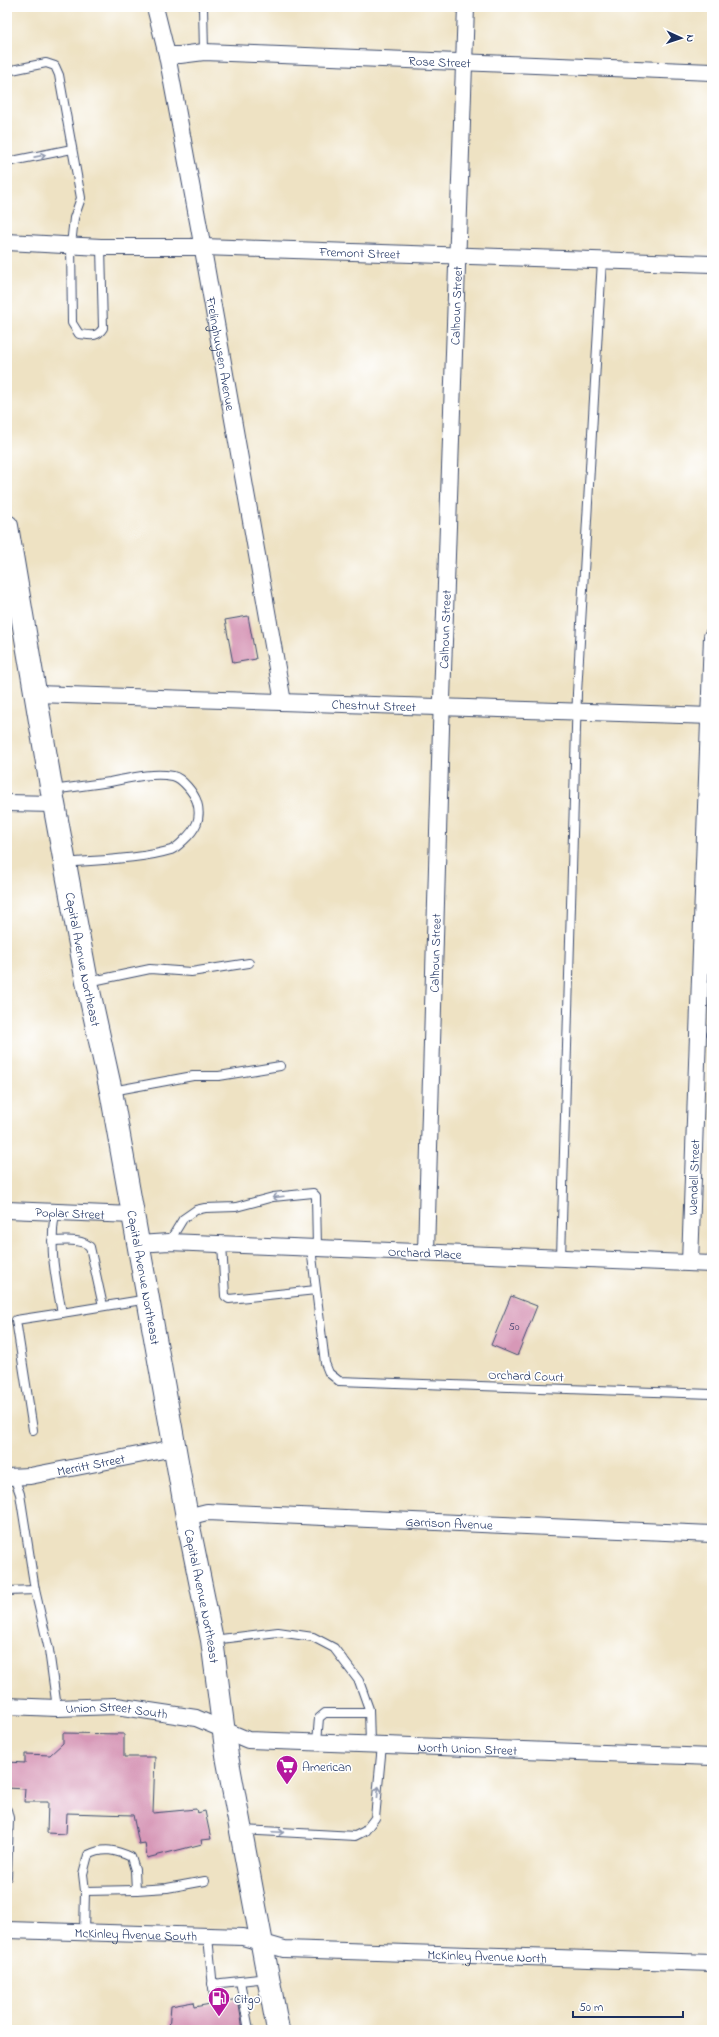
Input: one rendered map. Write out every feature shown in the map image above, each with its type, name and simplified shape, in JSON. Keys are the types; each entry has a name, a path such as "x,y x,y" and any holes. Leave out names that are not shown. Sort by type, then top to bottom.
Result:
{"main road":[{"name":"Capital Avenue Northeast","path":"7,526 11,570 36,694 53,797 87,982 111,1091 186,1516 212,1640 224,1731 240,1830 263,1944 278,2030"}],"street":[{"name":"Frelinghuysen Avenue","path":"155,7 167,55 203,247 283,702"},
{"name":"Calhoun Street","path":"426,1252 442,708 466,7"},
{"name":"Rose Street","path":"167,55 204,52 712,72"},
{"name":"Fremont Street","path":"7,242 101,247 203,247 712,264"},
{"name":"Wendell Street","path":"690,1263 711,716 712,636"},
{"name":"Chestnut Street","path":"36,694 577,713 711,716"},
{"path":"7,803 53,797"},
{"name":"Poplar Street","path":"7,1210 133,1215"},
{"name":"Orchard Place","path":"138,1244 169,1242 712,1264"},
{"name":"Merritt Street","path":"11,1477 37,1475 174,1448"},
{"name":"Garrison Avenue","path":"186,1516 207,1512 712,1534"},
{"name":"Union Street South","path":"7,1706 57,1708 116,1706 196,1718 224,1731"},
{"name":"North Union Street","path":"224,1731 248,1740 712,1757"},
{"name":"McKinley Avenue South","path":"7,1930 243,1937 263,1944"},
{"name":"McKinley Avenue North","path":"263,1944 284,1949 712,1963"}],"lane":[{"path":"203,7 204,52"},
{"path":"7,71 46,63 55,66 59,75 81,198 74,218 72,245 72,323 79,334 94,336 100,333 103,328 101,247"},
{"path":"7,162 72,149"},
{"path":"561,1258 577,713 602,260"},
{"path":"53,797 140,777 158,775 175,776 188,787 196,797 199,808 199,819 197,826 173,849 148,854 65,863"},
{"path":"87,982 150,969 191,972 249,963"},
{"path":"111,1091 193,1076 219,1076 280,1066"},
{"path":"169,1242 183,1219 196,1210 248,1205 273,1197 313,1194 316,1196 314,1248 316,1290 229,1300 225,1296 222,1244"},
{"path":"55,1212 52,1241 52,1262 62,1312"},
{"path":"52,1241 78,1241 88,1244 90,1247 103,1306"},
{"name":"Orchard Court","path":"316,1290 326,1363 329,1373 339,1381 712,1394"},
{"path":"33,1430 16,1320 148,1299"},
{"path":"11,1477 20,1494 35,1590 49,1650 57,1708"},
{"path":"7,1591 35,1590"},
{"path":"212,1640 278,1632 313,1637 334,1648 359,1681 376,1745 375,1818 365,1831 355,1836 240,1830"},
{"path":"317,1742 319,1718 325,1713 369,1714"},
{"path":"7,1810 9,1818 7,1877"},
{"path":"84,1933 85,1891 83,1874 88,1855 98,1850 116,1850 131,1857 135,1870 136,1890"},
{"path":"85,1891 167,1888 205,1881"},
{"path":"208,1937 214,1998"},
{"path":"212,1984 269,1978"},
{"path":"240,1981 249,2030"}],"building":[{"path":"248,616 256,659 233,663 225,620"},
{"path":"511,1296 537,1306 517,1356 491,1345"},
{"path":"63,1733 124,1734 124,1757 155,1757 153,1813 196,1809 197,1813 205,1811 211,1839 201,1840 202,1844 147,1858 145,1843 139,1844 133,1815 67,1813 66,1834 47,1833 48,1802 24,1802 25,1789 7,1788 7,1762 25,1763 25,1754 50,1755 63,1743"},
{"path":"238,1999 243,2030 169,2030 171,2006 193,2002 194,2007"}],"place":[{"name":"American","path":"287,1786"},
{"name":"Citgo","path":"219,2018"}]}
